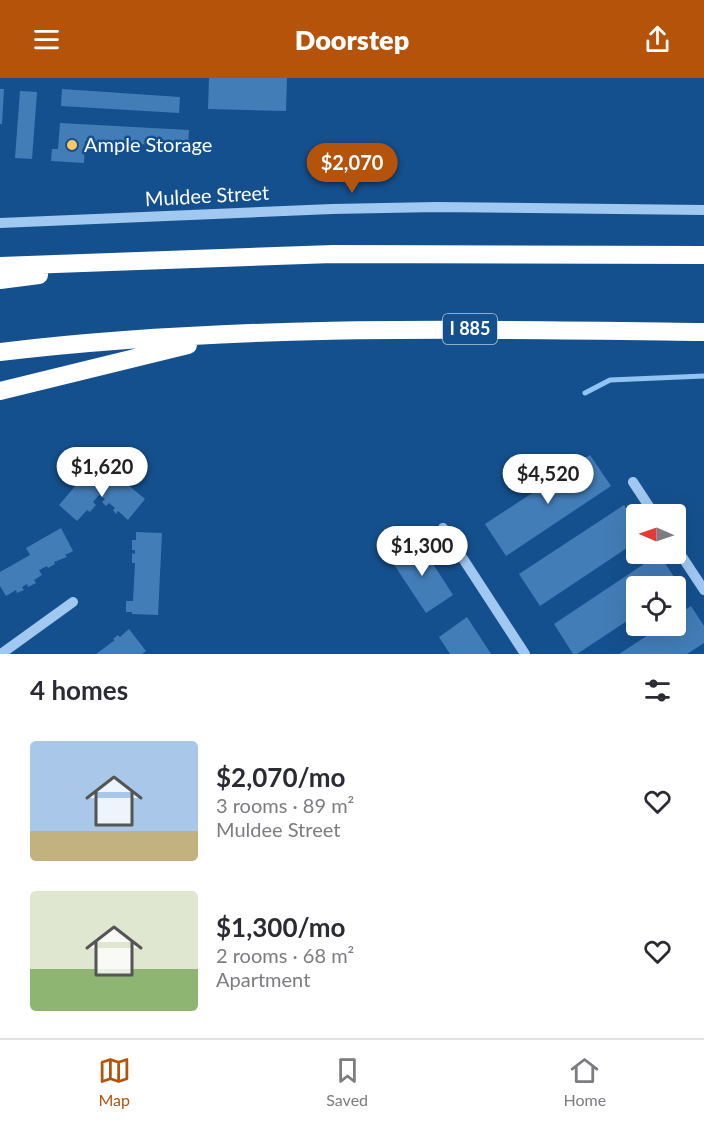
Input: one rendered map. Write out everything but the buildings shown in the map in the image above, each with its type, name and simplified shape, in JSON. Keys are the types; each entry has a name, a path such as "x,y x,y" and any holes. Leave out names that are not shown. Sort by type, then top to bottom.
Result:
{"highway":[{"path":"0,266 333,254 704,255"},
{"path":"0,280 64,272 232,258"},
{"name":"I 885","path":"0,352 71,344 335,330 704,332"},
{"path":"0,391 50,377 236,334"}],"street":[{"name":"Muldee Street","path":"0,224 332,208 704,210"},
{"path":"633,482 647,504"},
{"path":"443,528 525,654"},
{"path":"686,563 704,590"},
{"path":"2,654 73,602"}],"waterway":[{"path":"585,393 610,380 704,376"}],"place":[{"name":"Ample Storage","path":"72,145"}]}
